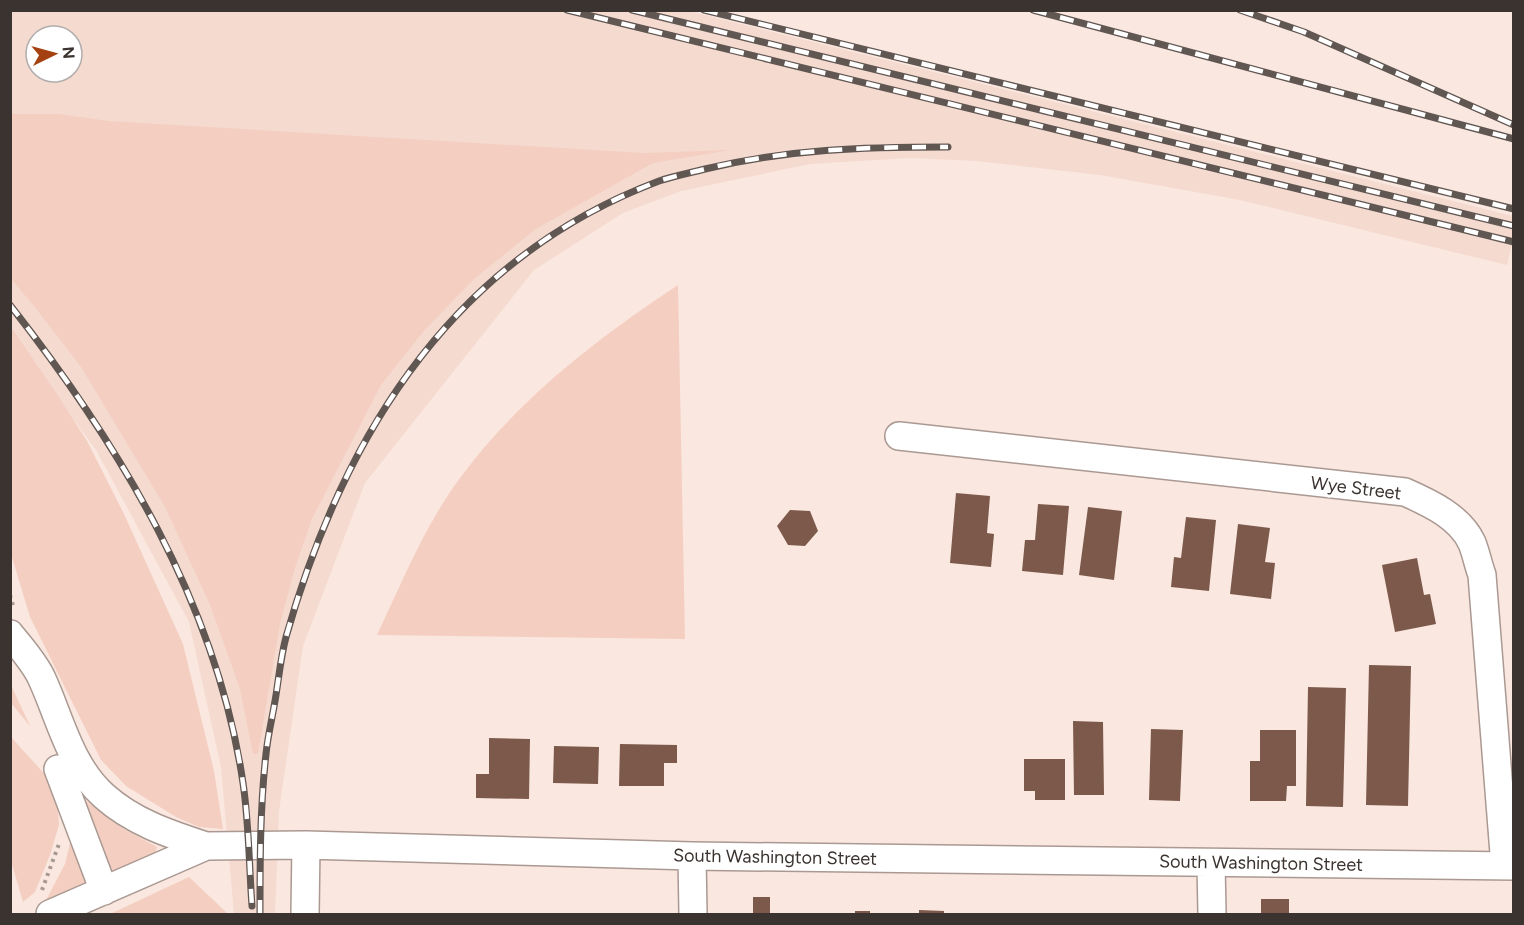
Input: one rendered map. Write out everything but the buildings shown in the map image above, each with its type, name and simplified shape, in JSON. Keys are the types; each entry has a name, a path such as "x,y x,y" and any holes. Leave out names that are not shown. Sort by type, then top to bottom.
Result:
{"street":[{"name":"Wye Street","path":"899,436 1405,492 1433,504 1455,522 1471,542 1482,575 1509,866"},
{"path":"10,634 41,677 71,750 87,777 103,795 147,825 206,846"},
{"path":"58,769 70,806 104,891"},
{"name":"South Washington Street","path":"45,905 104,891 206,846 306,846 692,856 1509,866"},
{"path":"305,915 306,846"},
{"path":"692,856 693,915"},
{"path":"1212,863 1212,915"}],"path":[{"path":"45,905 70,806"}],"shaded area":[{"path":"10,11 689,11 1513,216 1513,240 1507,265 1240,200 1100,175 976,161 910,158 810,164 681,191 623,213 534,270 365,483 303,646 279,811 275,914 234,914 221,767 189,622 96,450 11,334"},
{"path":"10,114 58,114 109,121 644,153 730,150 653,163 536,229 474,279 423,332 381,385 312,519 295,568 280,624 258,754 253,754 240,689 210,605 165,507 81,367 11,279"},
{"path":"678,285 685,639 377,635 436,515 447,496 483,449 533,396 561,372 618,326"},
{"path":"11,327 87,441 124,514 183,644 214,771 223,829 199,827 176,817 126,786 101,760 30,617 11,554"},
{"path":"11,685 30,726 11,703"},
{"path":"11,737 50,780 57,801 59,825 35,892 23,902 11,861"},
{"path":"77,794 122,828 157,847 155,854 112,873"},
{"path":"72,835 91,885 43,906 65,864"},
{"path":"189,877 226,914 110,914"}],"railway":[{"path":"567,10 1514,242"},
{"path":"632,10 1514,226"},
{"path":"704,10 1514,209"},
{"path":"1033,10 1514,139"},
{"path":"1240,10 1304,32 1514,125"},
{"path":"260,914 261,814 267,747 284,644 310,562 340,491 375,423 417,361 466,305 522,256 586,214 659,181 736,162 796,153 826,150 948,147"},
{"path":"10,305 89,413 125,470 158,529 187,590 211,653 230,717 245,798 252,906"}]}
